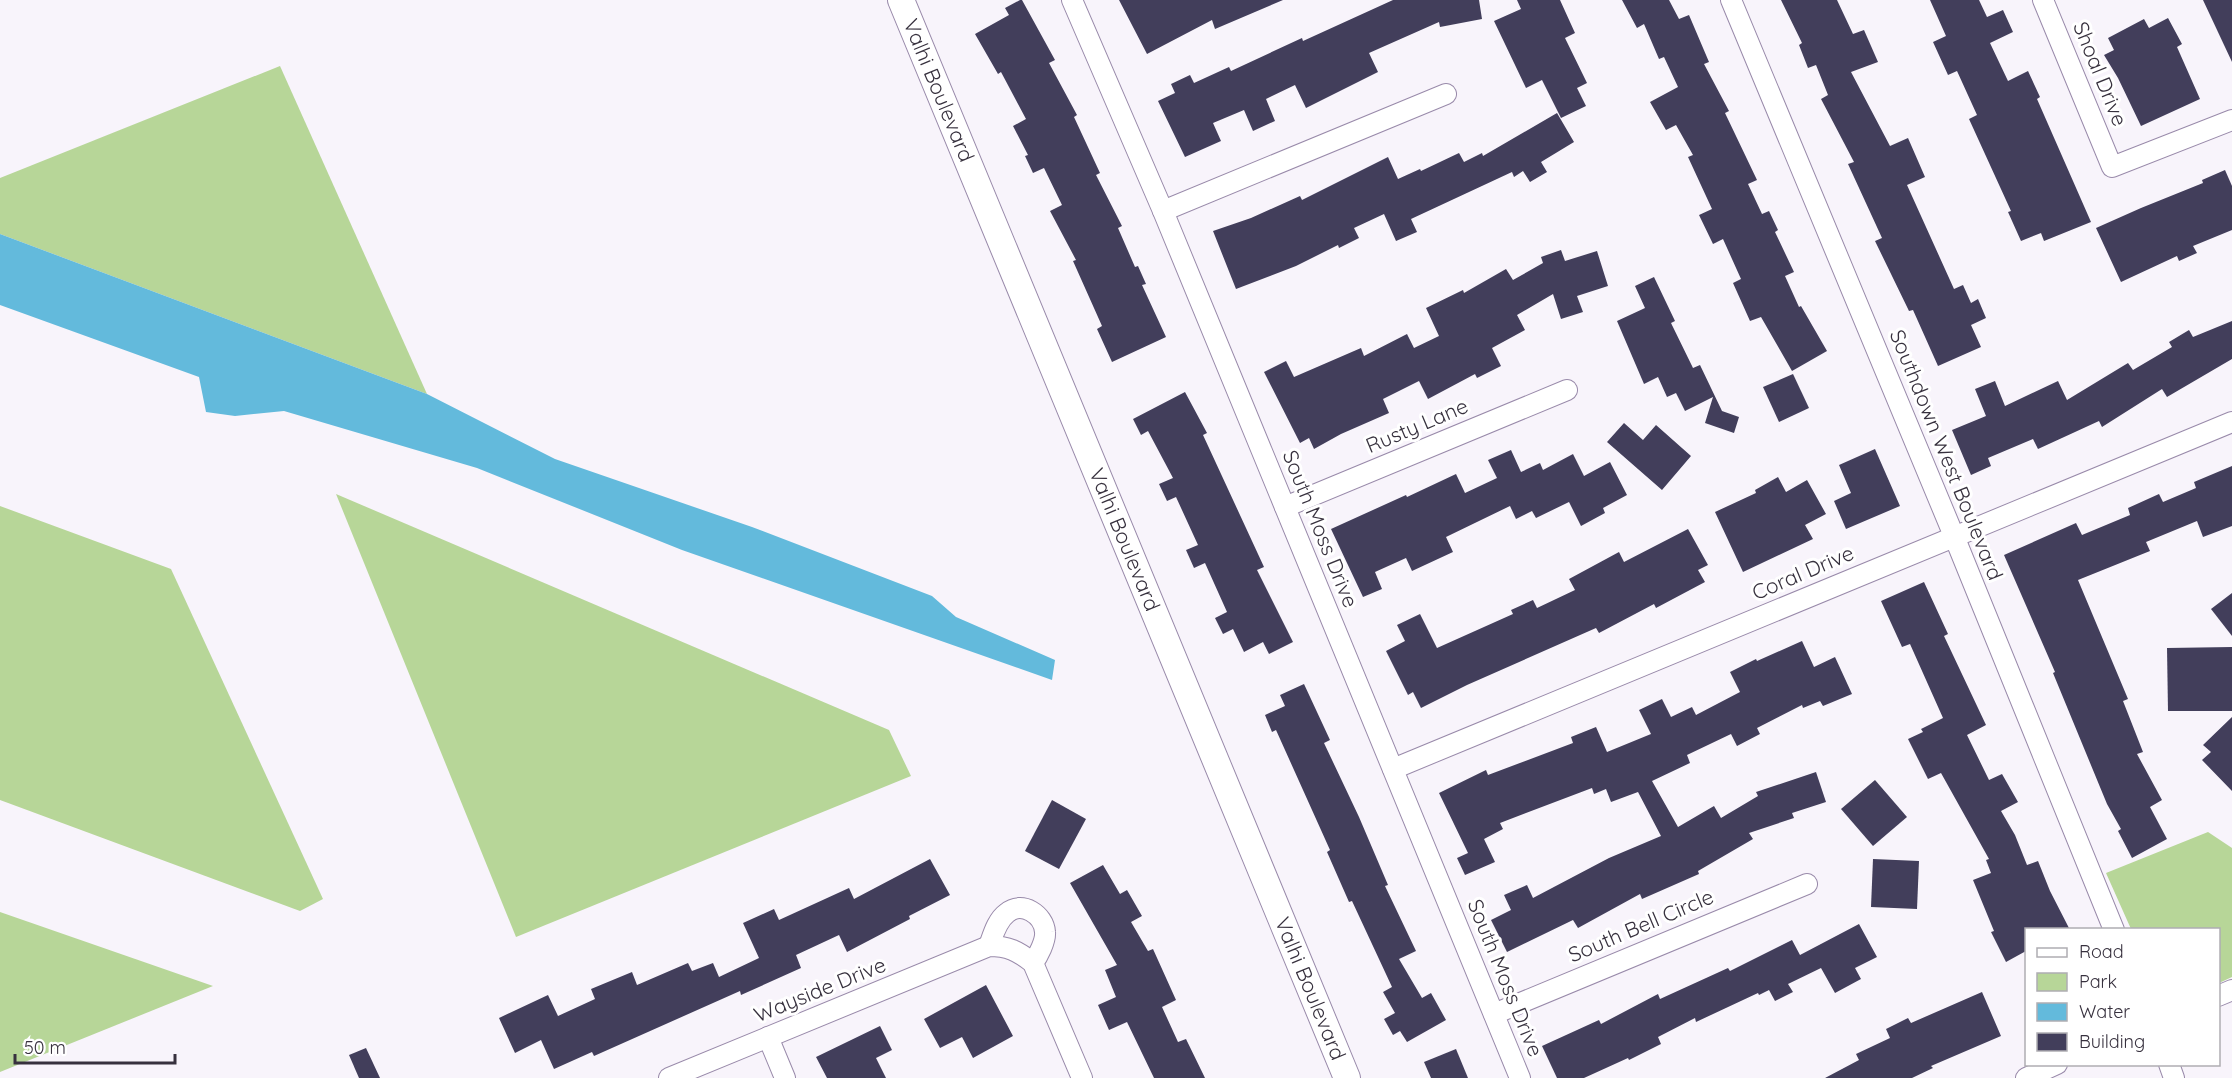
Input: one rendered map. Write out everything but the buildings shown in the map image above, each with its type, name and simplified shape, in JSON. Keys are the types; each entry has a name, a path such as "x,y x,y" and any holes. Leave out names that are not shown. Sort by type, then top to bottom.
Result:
{"street":[{"name":"Valhi Boulevard","path":"901,0 1347,1078"},
{"name":"South Moss Drive","path":"1072,0 1163,211 1520,1078"},
{"name":"Southdown West Boulevard","path":"1731,0 1954,536 2113,928"},
{"name":"Shoal Drive","path":"2043,0 2112,167 2232,120"},
{"path":"1163,211 1446,94"},
{"name":"Rusty Lane","path":"1285,507 1567,390"},
{"name":"Coral Drive","path":"1393,769 2232,422"},
{"name":"South Bell Circle","path":"1494,1014 1807,884"},
{"path":"1033,963 1046,934 1041,919 1029,909 1017,908 1007,912 997,925 989,946 1002,946 1018,951 1033,963 1082,1078"},
{"name":"Wayside Drive","path":"669,1078 989,946"},
{"path":"768,1037 785,1078"},
{"path":"2026,1078 2055,1066"}],"green space":[{"path":"280,66 427,394 0,234 0,178"},
{"path":"336,494 889,730 911,776 516,937"},
{"path":"0,506 171,569 323,899 300,911 0,800"},
{"path":"2208,832 2232,848 2232,977 2220,983 2220,928 2131,928 2106,873"},
{"path":"0,912 213,986 0,1072"}],"water":[{"path":"0,234 427,394 555,459 752,527 932,596 956,617 1055,660 1052,680 682,550 477,468 284,411 235,416 206,412 199,377 0,305"}]}
